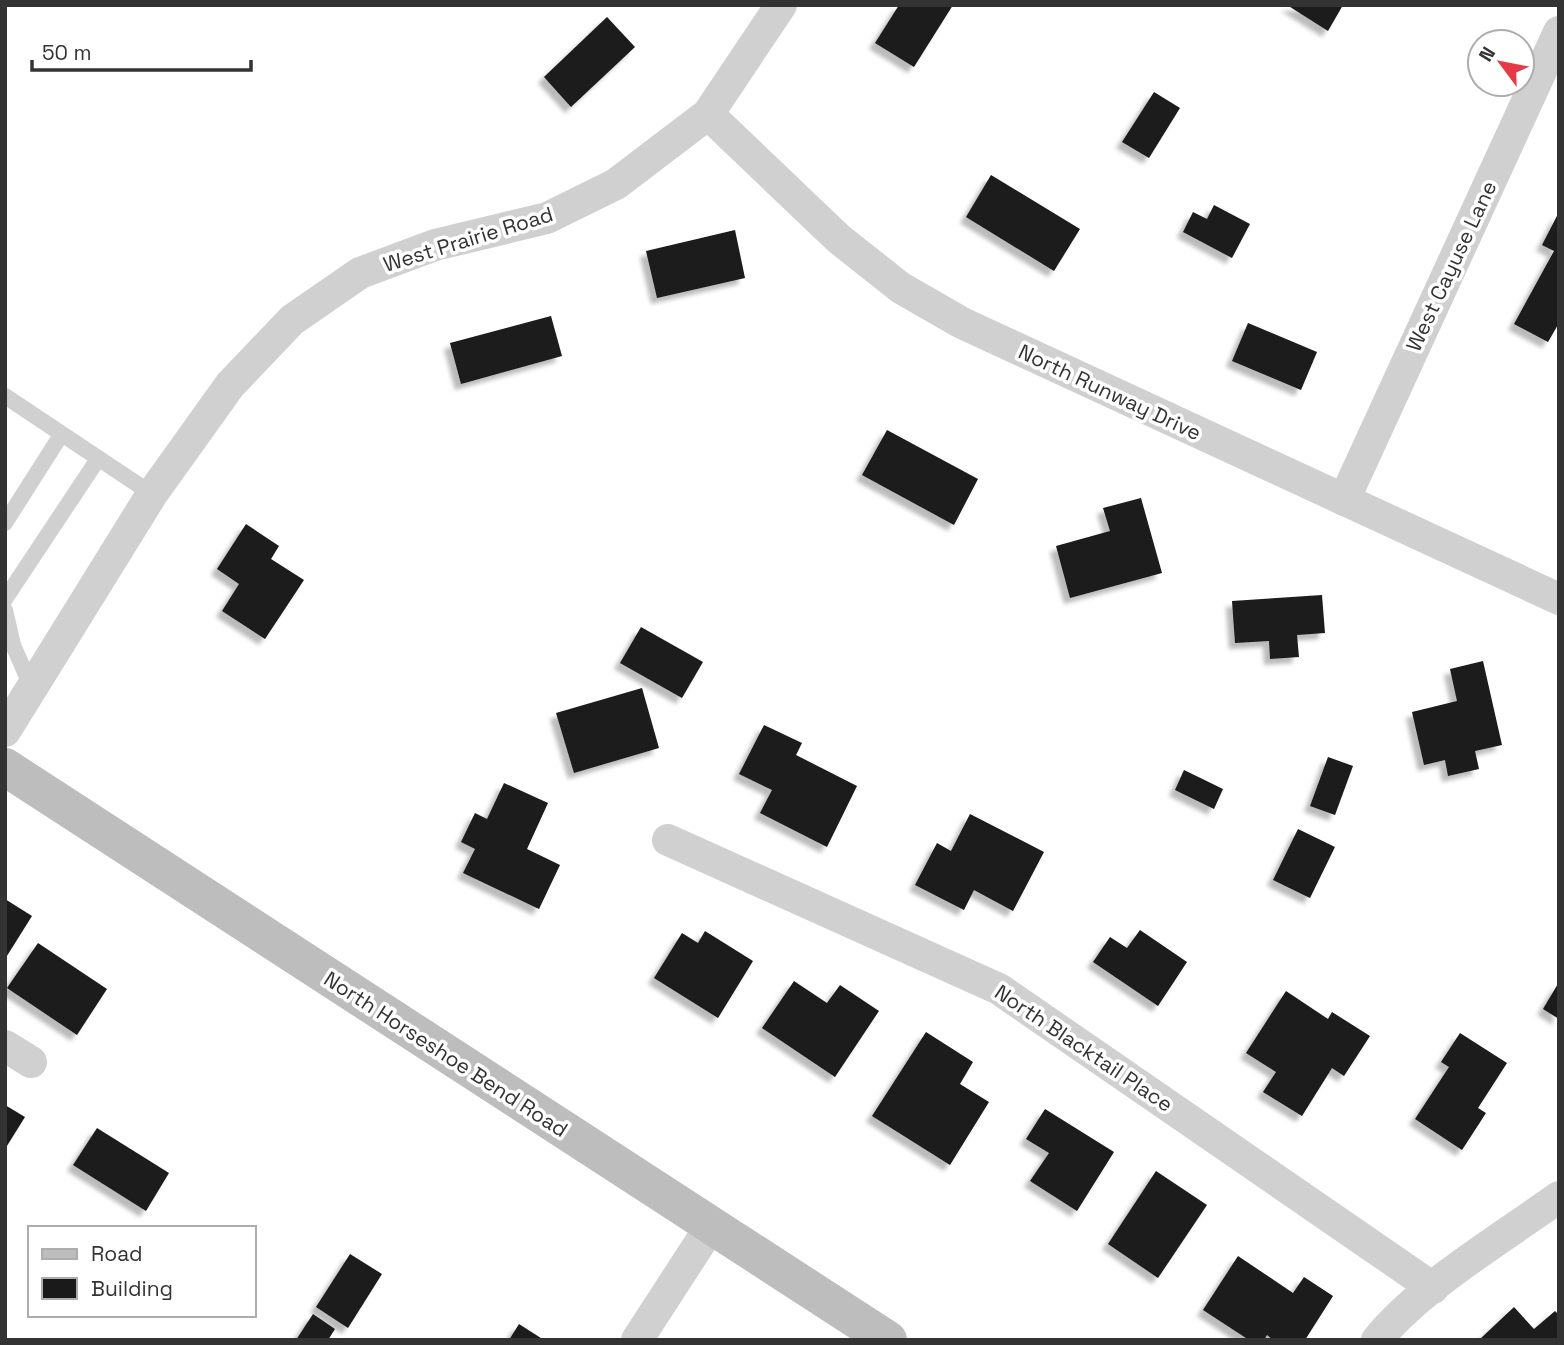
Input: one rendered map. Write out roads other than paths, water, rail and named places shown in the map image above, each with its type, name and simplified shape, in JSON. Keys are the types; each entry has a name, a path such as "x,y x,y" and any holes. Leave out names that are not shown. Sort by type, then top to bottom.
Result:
{"street":[{"name":"West Prairie Road","path":"5,731 152,495 230,385 292,320 360,273 435,245 547,218 616,184 708,114 781,5"},
{"name":"West Cayuse Lane","path":"1343,500 1559,32"},
{"name":"North Runway Drive","path":"708,114 839,239 901,288 962,323 1559,599"},
{"name":"North Horseshoe Bend Road","path":"5,767 888,1340"},
{"name":"North Blacktail Place","path":"668,840 999,989 1433,1288"},
{"path":"5,1046 32,1062"},
{"path":"1377,1340 1402,1313 1433,1288 1559,1197"},
{"path":"637,1340 711,1226"}],"lane":[{"path":"5,396 152,495"},
{"path":"7,515 61,435"},
{"path":"5,599 97,459"},
{"path":"5,610 13,645 33,688"}]}
